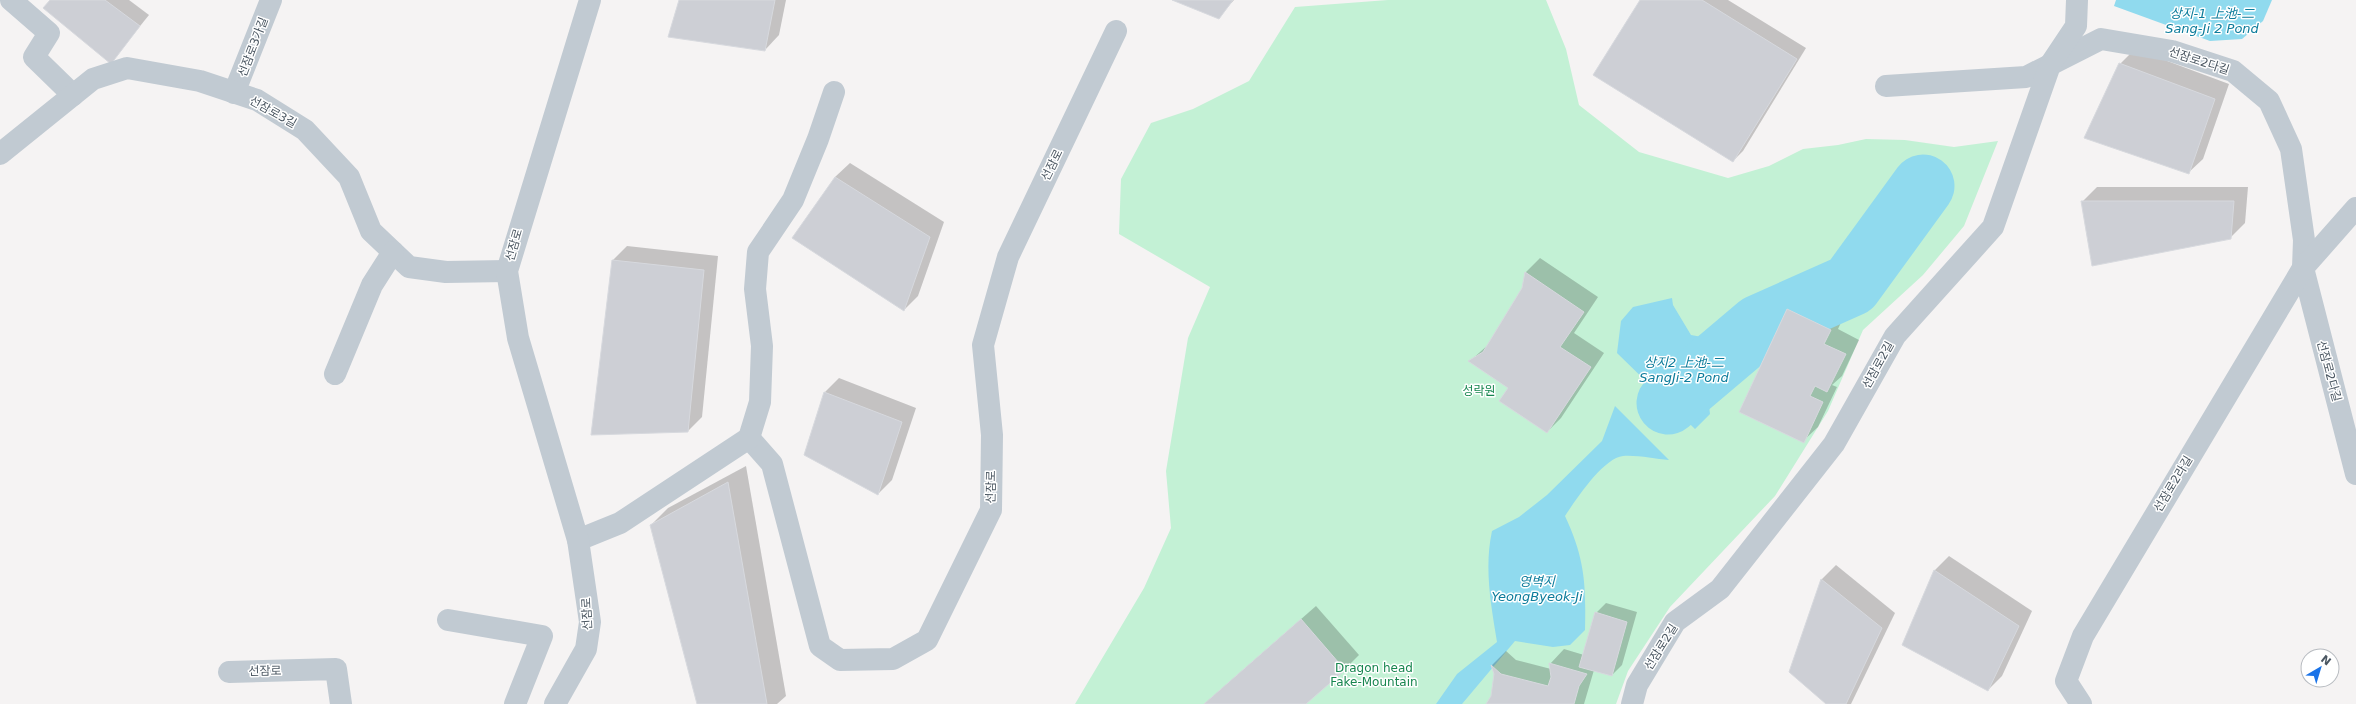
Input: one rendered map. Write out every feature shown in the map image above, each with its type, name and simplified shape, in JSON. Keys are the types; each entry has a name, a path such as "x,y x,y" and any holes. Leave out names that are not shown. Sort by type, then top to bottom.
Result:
{"street":[{"path":"11,0 49,33 34,57 73,95"},
{"name":"선잠로3가길","path":"234,93 271,0"},
{"name":"선잠로","path":"555,704 586,649 590,622 578,540 518,338 507,271 590,0"},
{"name":"선잠로2길","path":"1632,704 1637,685 1675,622 1720,589 1725,583 1834,444 1894,336 1993,227 2050,65 2076,26 2077,0"},
{"name":"선잠로","path":"749,438 772,464 820,646 840,660 893,659 927,640 990,510 992,435 982,344 1008,257 1116,31"},
{"name":"선잠로2다길","path":"1886,86 2026,77 2101,39 2172,51 2233,71 2269,100 2291,149 2304,240 2303,268 2356,474"},
{"name":"선잠로3길","path":"0,154 93,79 127,68 200,81 257,100 305,130 349,177 371,231 409,267 446,272 507,271"},
{"path":"578,540 620,523 749,438 760,402 762,346 755,289 758,252 793,200 818,140 834,92"},
{"path":"2303,268 2356,208"},
{"path":"335,374 372,285 393,252"},
{"name":"선잠로2라길","path":"2081,704 2066,681 2083,636 2303,268"},
{"path":"448,620 542,636 515,704"},
{"name":"선잠로","path":"230,672 336,669 340,704"}],"green space":[{"name":"성락원","path":"1388,0 1546,0 1566,49 1579,105 1639,152 1728,178 1769,166 1803,149 1838,145 1866,139 1905,140 1954,147 1998,141 1964,226 1923,275 1863,330 1828,411 1775,496 1670,607 1628,671 1616,704 1075,704 1144,588 1171,528 1166,471 1188,338 1210,287 1119,234 1121,179 1151,123 1193,109 1249,81 1295,7"}],"water":[{"name":"상지-1 上池-二 Sang-Ji 2 Pond","path":"2116,0 2272,0 2263,21 2242,39 2210,41 2114,6"},
{"name":"상지2 上池-二 SangJi-2 Pond","path":"1672,298 1673,305 1691,335 1713,339 1730,329 1759,326 1753,351 1743,364 1708,398 1710,414 1695,429 1617,353 1621,321 1633,307"},
{"name":"영벽지 YeongByeok-Ji","path":"1615,406 1669,460 1629,456 1623,456 1615,459 1607,464 1590,481 1565,516 1577,545 1583,572 1585,630 1570,645 1553,647 1515,641 1462,704 1436,704 1457,674 1497,642 1488,573 1492,531 1519,517 1547,495 1602,441"}],"building":[{"path":"50,0 105,0 140,26 111,64 43,8"},
{"path":"679,0 775,0 765,51 668,37"},
{"path":"1172,0 1233,0 1219,19"},
{"path":"1640,0 1702,0 1797,59 1733,162 1593,75"},
{"path":"2119,63 2215,99 2189,174 2084,138"},
{"path":"835,177 930,237 904,311 792,238"},
{"path":"2081,201 2234,201 2231,239 2092,266"},
{"path":"612,260 704,270 688,432 591,435"},
{"path":"1525,272 1584,312 1560,347 1591,367 1547,433 1499,401 1508,388 1468,361 1483,352 1522,288"},
{"path":"1787,309 1831,330 1824,344 1846,354 1827,392 1815,386 1810,396 1823,402 1804,443 1739,412"},
{"path":"824,392 902,422 878,495 804,455"},
{"path":"728,482 767,704 697,704 650,525"},
{"path":"1934,570 2019,626 1988,691 1902,645"},
{"path":"1821,579 1882,628 1846,704 1826,704 1789,672"},
{"path":"1595,612 1627,622 1612,676 1579,667"},
{"path":"1301,619 1345,670 1306,704 1204,704"},
{"path":"1549,663 1587,674 1579,686 1574,704 1486,704 1491,696 1494,674 1491,665 1501,674 1548,686 1551,677"}],"waterway":[{"path":"1668,403 1759,326 1851,285 1923,186"}],"park label":[{"name":"Dragon head Fake-Mountain","path":"1374,675"}]}
